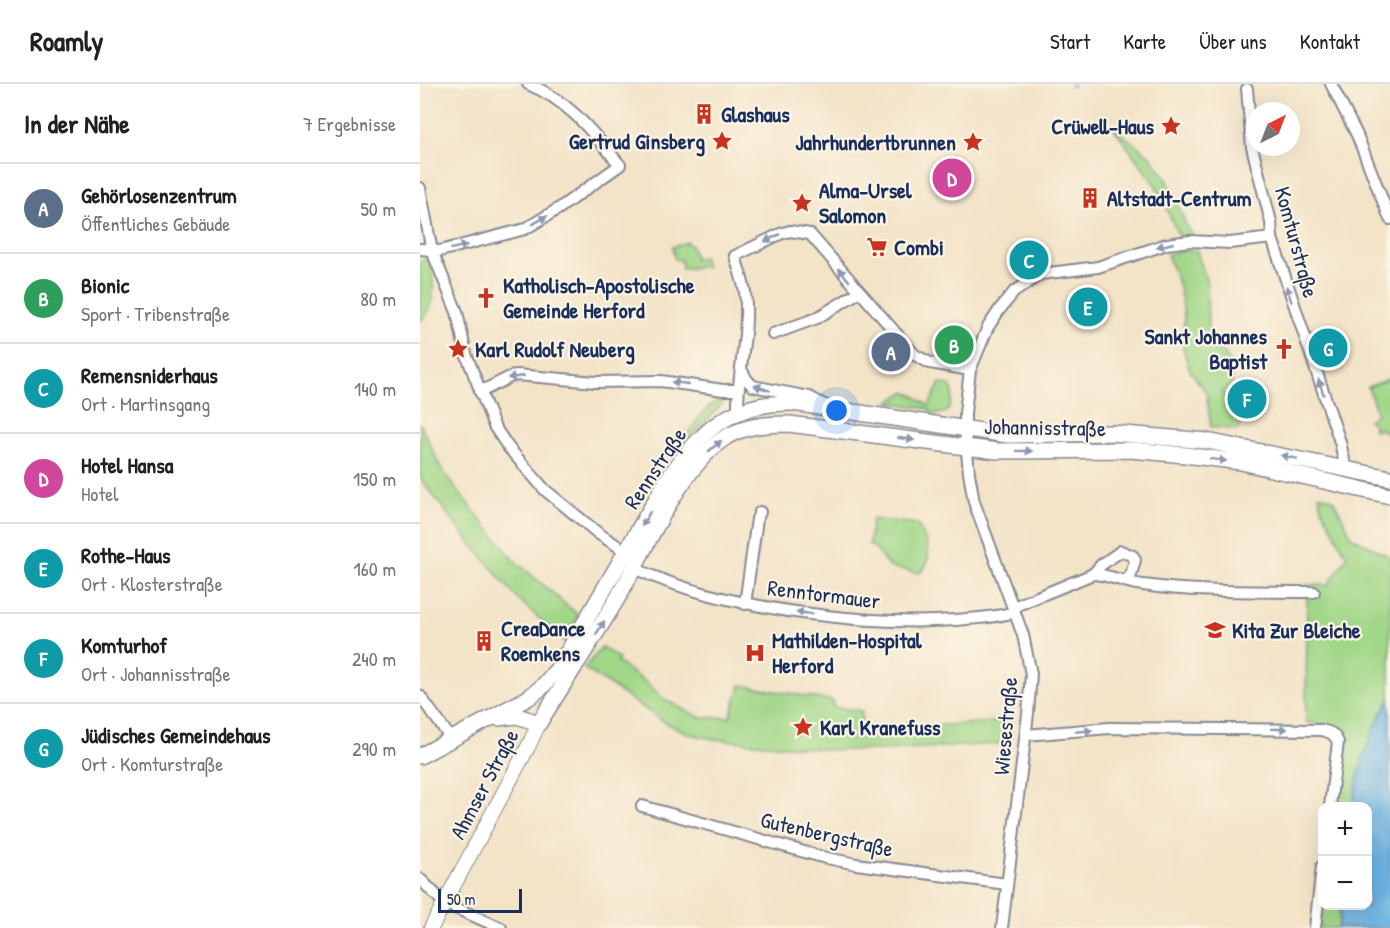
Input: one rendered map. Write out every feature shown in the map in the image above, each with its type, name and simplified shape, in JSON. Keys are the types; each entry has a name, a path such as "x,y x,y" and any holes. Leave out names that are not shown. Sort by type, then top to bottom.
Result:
{"main road":[{"name":"Johannisstraße","path":"738,411 768,403 793,404 1008,435 1112,433 1207,441 1390,478"},
{"path":"738,411 739,431"},
{"name":"Rennstraße","path":"560,667 668,479 686,453 704,435 738,411"},
{"name":"Johannisstraße","path":"739,431 769,424 789,424 997,451 1131,450 1185,455 1241,462 1390,496"},
{"name":"Rennstraße","path":"539,723 586,650 679,488 695,466 720,441 739,431"},
{"path":"420,756 492,719 534,694 560,667"},
{"path":"492,719 517,716 539,723 560,667"}],"street":[{"path":"420,249 440,251 525,228 558,209 620,165 584,121 561,102 528,84"},
{"path":"1331,84 1357,135 1388,206 1390,219"},
{"name":"Komturstraße","path":"1247,89 1252,147 1272,238 1340,442 1346,470"},
{"path":"420,188 432,251 457,312 466,354 494,426 508,447 544,490 584,523 627,552"},
{"path":"738,411 738,390 746,319 745,291 735,256 790,231 810,234 915,355 930,363 970,370"},
{"name":"Wiesestraße","path":"1002,928 1026,735 1031,674 1023,635 974,502 966,447 965,412 970,370 980,344 999,309 1014,292 1041,274 1098,267 1167,244 1190,241 1230,243 1272,238"},
{"path":"773,334 817,318 859,292"},
{"name":"Johannisstraße","path":"741,369 753,386 809,397 830,408"},
{"path":"480,392 510,376 517,375 596,381 661,381 738,390"},
{"path":"745,604 757,519 760,512"},
{"name":"Renntormauer","path":"634,568 682,588 745,604 862,621 928,622 990,617 1014,610 1093,573 1117,553 1126,552 1136,560 1131,575 1126,580"},
{"path":"1093,573 1140,585 1314,592"},
{"path":"420,696 452,740"},
{"name":"Ahmser Straße","path":"431,928 530,745 539,723"},
{"path":"1026,735 1109,728 1321,730 1330,732 1338,742 1331,802"},
{"name":"Gutenbergstraße","path":"642,806 822,857 856,864 1007,884"},
{"path":"420,879 444,903 501,928"},
{"path":"1315,928 1318,905"}],"green space":[{"path":"1113,127 1151,157 1167,179 1188,229 1193,235 1179,236 1156,186"},
{"path":"687,242 689,246 691,245 695,259 703,257 706,266 682,269 681,259 675,260 672,247"},
{"path":"1197,251 1207,283 1208,331 1216,352 1223,351 1232,367 1232,384 1222,393 1246,418 1238,430 1211,427 1206,392 1190,371 1183,348 1184,314 1179,286 1167,254"},
{"path":"430,259 433,284 432,301 426,315 420,321 420,261"},
{"path":"1390,378 1390,433 1380,428 1376,431 1373,428 1375,426 1368,420 1377,414 1368,387"},
{"path":"940,383 950,386 953,391 949,409 946,412 931,413 929,409 889,402 905,392 929,406"},
{"path":"721,400 723,403 686,443 684,442 696,421 710,406"},
{"path":"420,423 441,468 514,560 578,615 565,642 518,599 423,482 420,476"},
{"path":"1115,439 1211,446 1390,484 1390,490 1250,458 1001,446 1001,442 1092,443"},
{"path":"1319,495 1333,499 1352,537 1390,557 1390,700 1373,733 1359,771 1354,802 1334,802 1342,736 1339,728 1306,722 1307,585 1328,585 1347,557 1321,507"},
{"path":"872,519 917,524 928,549 925,568 920,573 889,567 874,547 869,545"},
{"path":"602,647 619,659 617,662 647,683 665,700 701,718 730,717 741,685 833,701 833,707 862,711 861,730 1011,721 1011,743 889,750 830,750 713,739 690,734 666,723 584,668"},
{"path":"1321,910 1340,910 1338,928 1319,928"}],"water":[{"path":"1390,700 1390,928 1338,928 1340,910 1372,910 1372,802 1354,802 1366,751"}],"place":[{"name":"Glashaus","path":"704,114"},
{"name":"Crüwell-Haus","path":"1171,126"},
{"name":"Gertrud Ginsberg","path":"722,141"},
{"name":"Jahrhundertbrunnen","path":"973,142"},
{"name":"Hotel Hansa","path":"952,178"},
{"name":"Altstadt-Centrum","path":"1090,198"},
{"name":"Alma-Ursel Salomon","path":"802,203"},
{"name":"Combi","path":"877,247"},
{"name":"Remensniderhaus","path":"1029,260"},
{"name":"Katholisch-Apostolische Gemeinde Herford","path":"486,298"},
{"name":"Rothe-Haus","path":"1088,307"},
{"name":"Bionic","path":"954,345"},
{"name":"Jüdisches Gemeindehaus","path":"1328,348"},
{"name":"Karl Rudolf Neuberg","path":"458,349"},
{"name":"Sankt Johannes Baptist","path":"1284,349"},
{"name":"Gehörlosenzentrum","path":"891,352"},
{"name":"Komturhof","path":"1247,399"},
{"name":"Kita Zur Bleiche","path":"1215,630"},
{"name":"CreaDance Roemkens","path":"484,641"},
{"name":"Mathilden-Hospital Herford","path":"755,653"},
{"name":"Karl Kranefuss","path":"803,727"}]}
